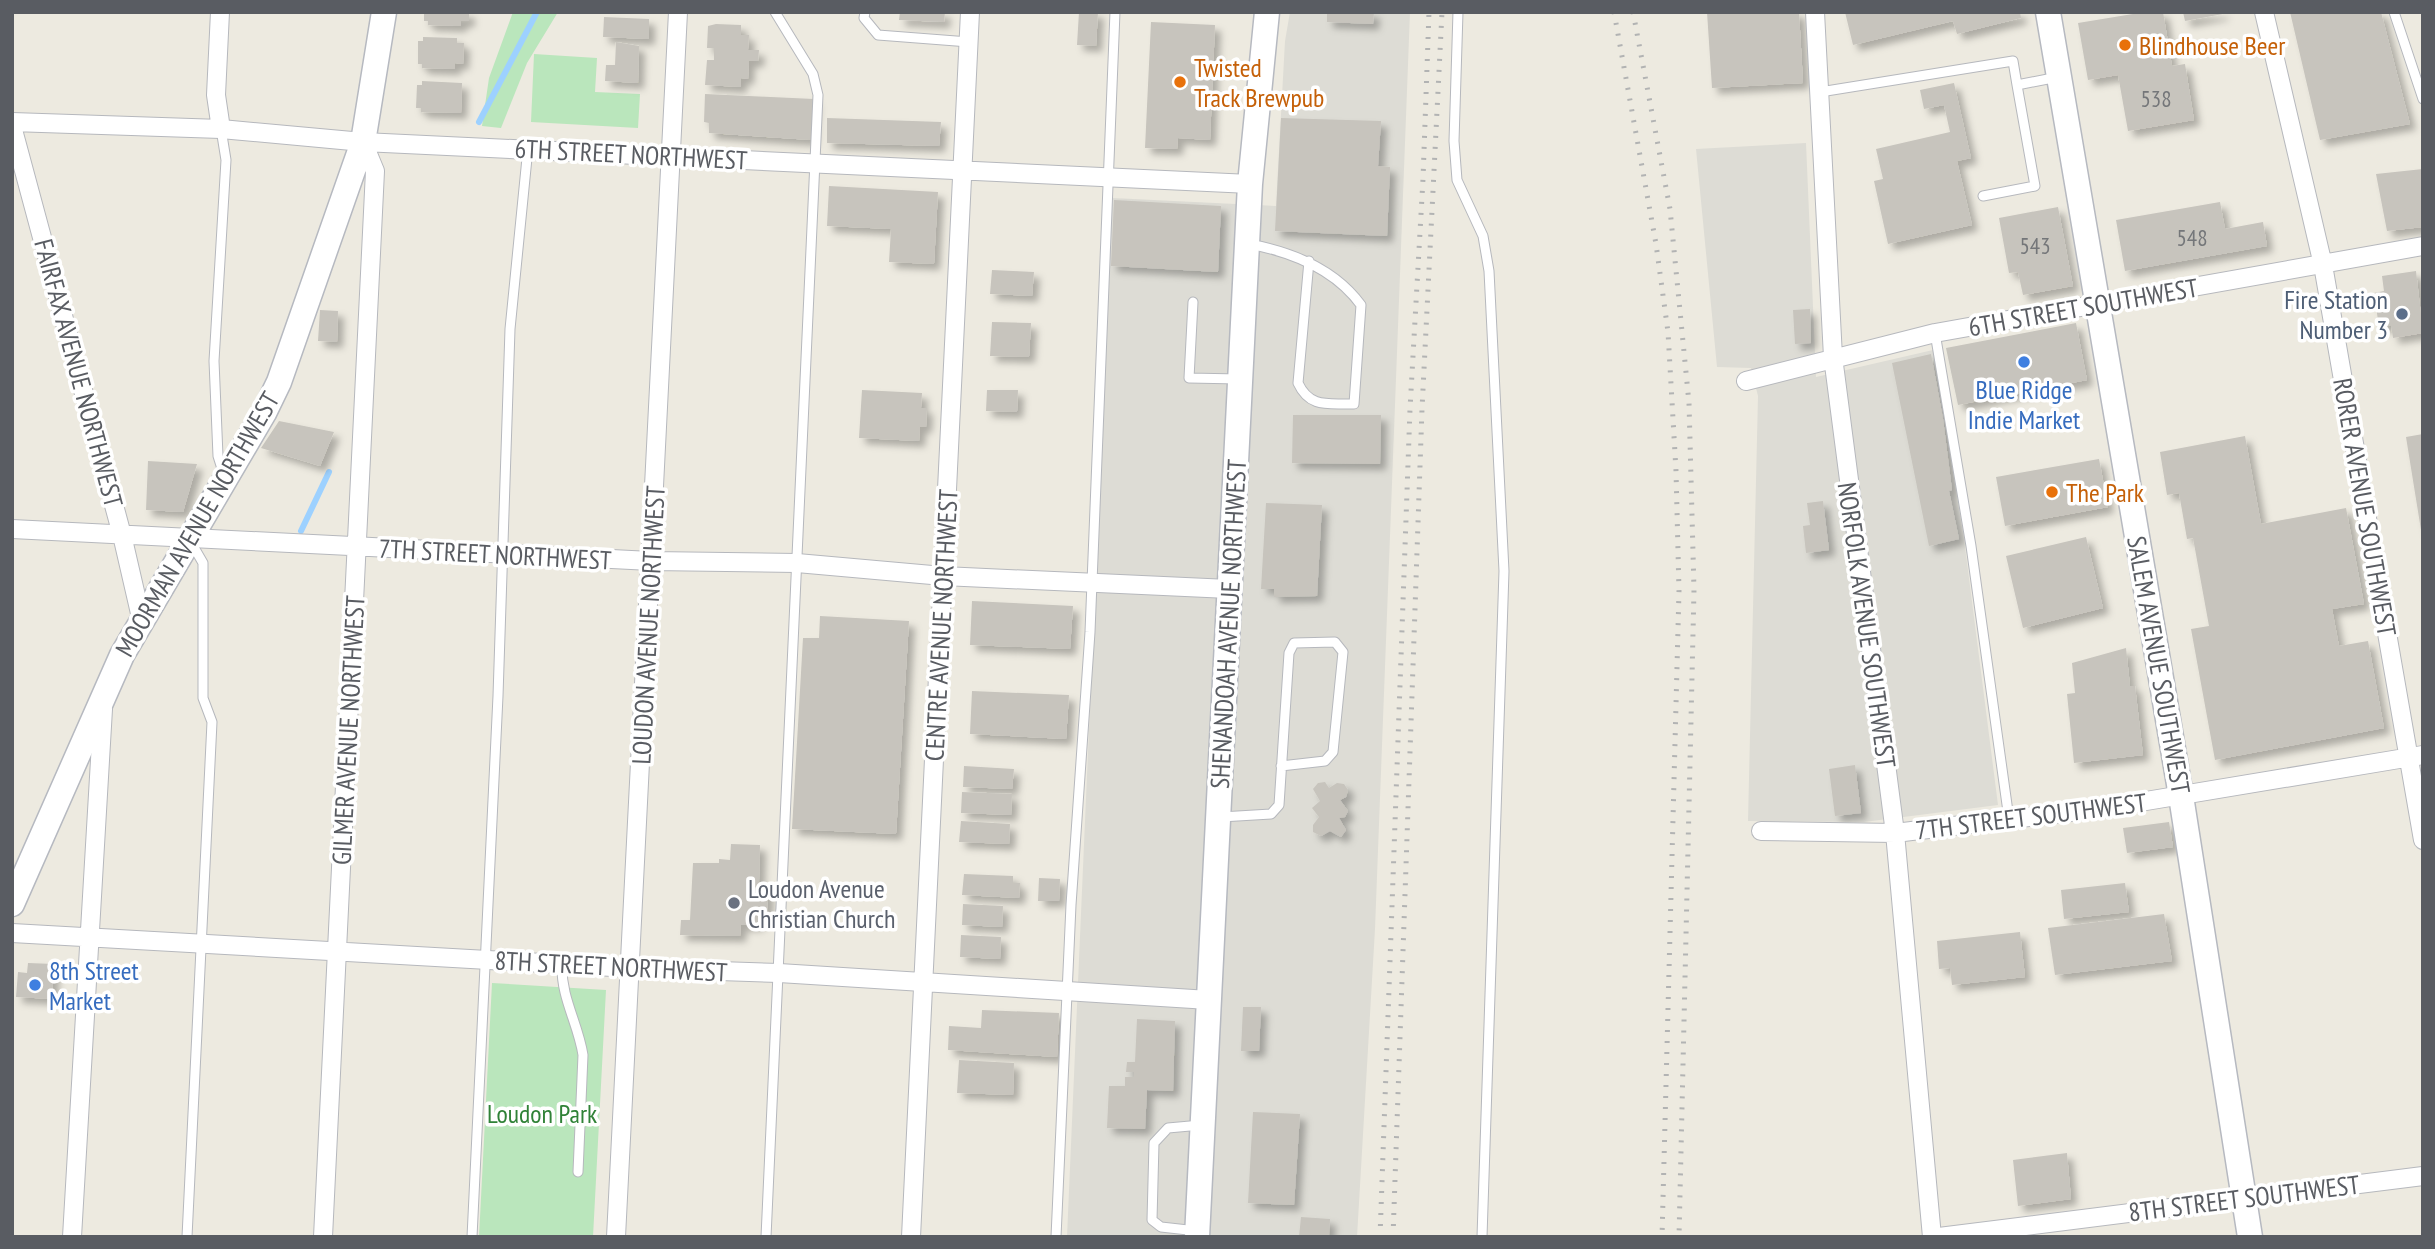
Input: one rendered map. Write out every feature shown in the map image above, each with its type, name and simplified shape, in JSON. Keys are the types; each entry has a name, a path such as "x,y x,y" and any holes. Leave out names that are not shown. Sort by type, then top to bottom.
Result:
{"street":[{"path":"220,12 216,95 221,129"},
{"name":"MOORMAN AVENUE NORTHWEST","path":"12,904 104,692 225,476 264,413 279,382 363,142 384,12"},
{"name":"LOUDON AVENUE NORTHWEST","path":"616,1237 677,12"},
{"name":"CENTRE AVENUE NORTHWEST","path":"911,1237 970,12"},
{"name":"SHENANDOAH AVENUE NORTHWEST","path":"1198,1234 1250,184 1267,12"},
{"name":"NORFOLK AVENUE SOUTHWEST","path":"1815,12 1833,357 1895,833 1932,1237"},
{"name":"SALEM AVENUE SOUTHWEST","path":"2048,12 2181,796 2246,1197 2250,1237"},
{"name":"RORER AVENUE SOUTHWEST","path":"2264,12 2323,265 2416,757 2423,839"},
{"name":"6TH STREET NORTHWEST","path":"12,124 221,129 363,142 1250,184"},
{"name":"FAIRFAX AVENUE NORTHWEST","path":"12,124 122,535 142,622"},
{"name":"GILMER AVENUE NORTHWEST","path":"323,1237 375,171 363,142"},
{"name":"6TH STREET SOUTHWEST","path":"1746,381 1935,333 2423,246"},
{"name":"7TH STREET NORTHWEST","path":"12,529 650,561 797,563 943,576 1230,589"},
{"path":"72,1237 104,692"},
{"name":"7TH STREET SOUTHWEST","path":"1761,831 1895,833 2181,796 2416,757"},
{"name":"8TH STREET NORTHWEST","path":"12,933 562,965 779,973 1209,1000"},
{"name":"8TH STREET SOUTHWEST","path":"1940,1237 2423,1176"}],"lane":[{"path":"766,1237 816,164 817,85 775,12"},
{"path":"864,12 864,18 878,35 969,42"},
{"path":"1056,1237 1092,583 1115,12"},
{"path":"1458,12 1454,141 1457,180 1483,236 1489,271 1504,571 1482,1237"},
{"path":"2394,12 2423,99"},
{"path":"1820,92 2013,61 2035,186 1983,196"},
{"path":"2017,85 2059,77"},
{"path":"221,129 226,160 214,361 218,456 225,476"},
{"path":"472,1237 510,329 528,149"},
{"path":"1247,243 1276,249 1309,261 1349,288 1361,304 1354,404 1312,401 1304,395 1298,383 1309,261"},
{"path":"1193,302 1189,377 1241,379"},
{"path":"1935,333 1971,546 2009,818"},
{"path":"187,1237 212,722 202,698 203,562 190,538"},
{"path":"1218,817 1270,814 1279,805 1281,766 1289,653 1294,643 1335,642 1343,652 1333,752 1325,761 1281,766"},
{"path":"562,965 562,985 580,1037 583,1055 578,1172"},
{"path":"1198,1234 1161,1227 1152,1220 1154,1143 1168,1128 1203,1125"}],"shaded area":[{"path":"1290,12 1410,12 1375,929 1357,1237 1067,1237 1112,198 1276,206 1285,41"},
{"path":"1806,143 1816,377 1933,350 1964,539 1998,805 1864,822 1748,821 1758,396 1751,368 1717,367 1696,149"}],"green space":[{"path":"513,12 558,12 527,63 501,128 482,126 489,78"},
{"path":"534,54 597,58 595,92 640,94 638,128 531,122"},
{"name":"Loudon Park","path":"492,983 606,990 593,1237 479,1237"}],"building":[{"path":"424,12 469,12 469,21 461,21 461,26 428,25 428,21 424,21"},
{"path":"900,12 945,12 944,22 899,20"},
{"path":"1079,12 1098,12 1096,46 1077,45"},
{"path":"1327,12 1374,12 1373,24 1327,22"},
{"path":"1707,12 1799,12 1803,83 1712,88"},
{"path":"1845,12 2020,12 2021,18 1957,34 1953,21 1853,45"},
{"path":"2145,12 2163,12 2172,66 2185,64 2194,120 2128,131 2118,75 2088,80 2078,23"},
{"path":"2183,12 2223,12 2223,14 2185,21"},
{"path":"2290,12 2381,12 2410,124 2320,140"},
{"path":"604,17 649,19 649,39 603,37"},
{"name":"Twisted Track Brewpub","path":"1151,22 1215,25 1210,140 1178,138 1177,149 1145,148"},
{"path":"741,25 741,35 749,35 748,50 759,50 758,61 749,61 748,79 741,78 741,87 705,85 707,60 714,60 714,48 707,48 708,26"},
{"path":"423,37 457,38 457,43 464,43 463,64 455,63 455,69 422,68 422,64 418,64 418,41 423,41"},
{"path":"616,42 639,46 638,83 605,81 606,65 615,65"},
{"path":"422,81 462,83 461,113 421,112 421,108 416,108 417,85 422,85"},
{"path":"1954,83 1971,158 1957,161 1972,225 1888,244 1874,181 1883,179 1876,149 1950,132 1944,105 1924,109 1920,90"},
{"path":"705,94 814,99 811,140 709,133 709,123 704,122"},
{"path":"827,118 941,122 939,146 827,143"},
{"path":"1281,118 1381,121 1378,166 1390,167 1387,236 1275,231"},
{"path":"2423,169 2423,227 2387,231 2376,174"},
{"path":"829,186 938,192 934,264 889,262 891,229 827,226"},
{"path":"1114,200 1221,206 1218,272 1111,266"},
{"path":"2220,202 2225,229 2263,222 2267,246 2125,271 2116,220"},
{"path":"2058,207 2073,286 2023,295 2018,272 2009,273 1999,218"},
{"path":"992,270 1034,272 1032,296 990,294"},
{"path":"2416,271 2423,333 2393,338 2391,325 2379,327 2374,293 2384,291 2382,276"},
{"path":"1810,309 1811,343 1795,344 1793,310"},
{"path":"320,310 338,311 337,342 318,341"},
{"path":"992,322 1031,323 1029,357 990,356"},
{"path":"2076,323 2087,380 1958,405 1946,348"},
{"path":"1931,354 1943,419 1952,490 1949,491 1959,539 1929,546 1892,363"},
{"path":"862,390 922,393 921,408 927,408 926,427 920,427 919,441 859,438"},
{"path":"987,390 1018,390 1017,412 986,411"},
{"path":"1293,415 1381,415 1380,464 1292,463"},
{"path":"279,421 334,432 320,466 261,448"},
{"path":"2423,434 2423,530 2421,530 2406,437"},
{"path":"2245,436 2261,524 2346,508 2364,604 2332,609 2339,646 2368,641 2384,728 2215,760 2191,629 2209,626 2193,538 2187,539 2179,493 2167,495 2160,452"},
{"name":"The Park","path":"2099,459 2108,507 2005,526 1996,477"},
{"path":"148,461 197,464 183,512 146,510"},
{"path":"1823,501 1829,550 1806,553 1803,526 1810,525 1807,503"},
{"path":"1266,503 1322,505 1317,596 1274,597 1274,589 1261,589"},
{"path":"2086,537 2103,608 2023,628 2006,556"},
{"path":"972,601 1073,606 1070,649 970,645"},
{"path":"820,616 909,621 896,834 792,829 803,638 819,638"},
{"path":"2126,648 2130,686 2135,686 2143,755 2074,763 2067,694 2075,693 2072,663"},
{"path":"972,691 1069,695 1066,739 970,734"},
{"path":"1855,765 1861,813 1835,816 1829,769"},
{"path":"964,766 1014,769 1012,789 963,787"},
{"path":"1325,782 1329,788 1337,783 1344,784 1348,790 1346,797 1340,800 1348,811 1345,817 1339,818 1346,830 1341,837 1330,831 1321,836 1313,832 1313,825 1319,817 1312,808 1320,801 1313,789 1318,783"},
{"path":"962,792 1012,794 1011,815 961,813"},
{"path":"961,821 1010,824 1009,844 959,842"},
{"path":"2169,822 2173,847 2127,853 2123,828"},
{"path":"731,844 760,845 759,882 768,893 767,913 756,925 741,925 740,936 680,935 681,920 690,920 693,863 719,863 719,859 730,860"},
{"path":"964,874 1013,876 1013,883 1020,883 1019,898 962,895"},
{"path":"1039,878 1060,879 1059,901 1038,901"},
{"path":"2125,883 2129,912 2064,919 2061,890"},
{"path":"963,904 1003,906 1002,927 962,925"},
{"path":"2164,914 2172,961 2055,975 2048,928"},
{"path":"2020,932 2025,977 1952,985 1950,968 1939,969 1937,941"},
{"path":"961,935 1001,937 1000,959 960,957"},
{"name":"8th Street Market","path":"28,963 54,964 52,999 16,997 18,972 27,973"},
{"path":"1243,1007 1261,1007 1259,1051 1241,1051"},
{"path":"982,1010 1059,1013 1057,1057 948,1050 949,1026 981,1028"},
{"path":"1137,1019 1175,1021 1173,1091 1147,1090 1145,1129 1107,1128 1109,1086 1125,1086 1125,1077 1134,1077 1134,1072 1126,1072 1127,1062 1135,1062"},
{"path":"959,1060 1014,1063 1013,1095 957,1093"},
{"path":"1253,1112 1300,1114 1294,1205 1248,1203"},
{"path":"2067,1153 2071,1199 2018,1206 2013,1160"},
{"path":"1301,1217 1330,1219 1329,1237 1299,1237"}],"waterway":[{"path":"479,122 537,12"},
{"path":"301,531 329,472"}],"railway":[{"path":"1380,1237 1410,409 1429,12"},
{"path":"1393,1237 1422,409 1442,12"},
{"path":"1614,12 1656,244 1668,332 1676,471 1679,591 1662,1237"},
{"path":"1633,12 1670,209 1689,403 1694,590 1679,1237"}],"place":[{"name":"Blindhouse Beer","path":"2125,45"},
{"name":"Twisted Track Brewpub","path":"1180,82"},
{"name":"Fire Station Number 3","path":"2402,314"},
{"name":"Blue Ridge Indie Market","path":"2024,362"},
{"name":"The Park","path":"2052,492"},
{"name":"Loudon Avenue Christian Church","path":"734,903"},
{"name":"8th Street Market","path":"35,985"}]}
